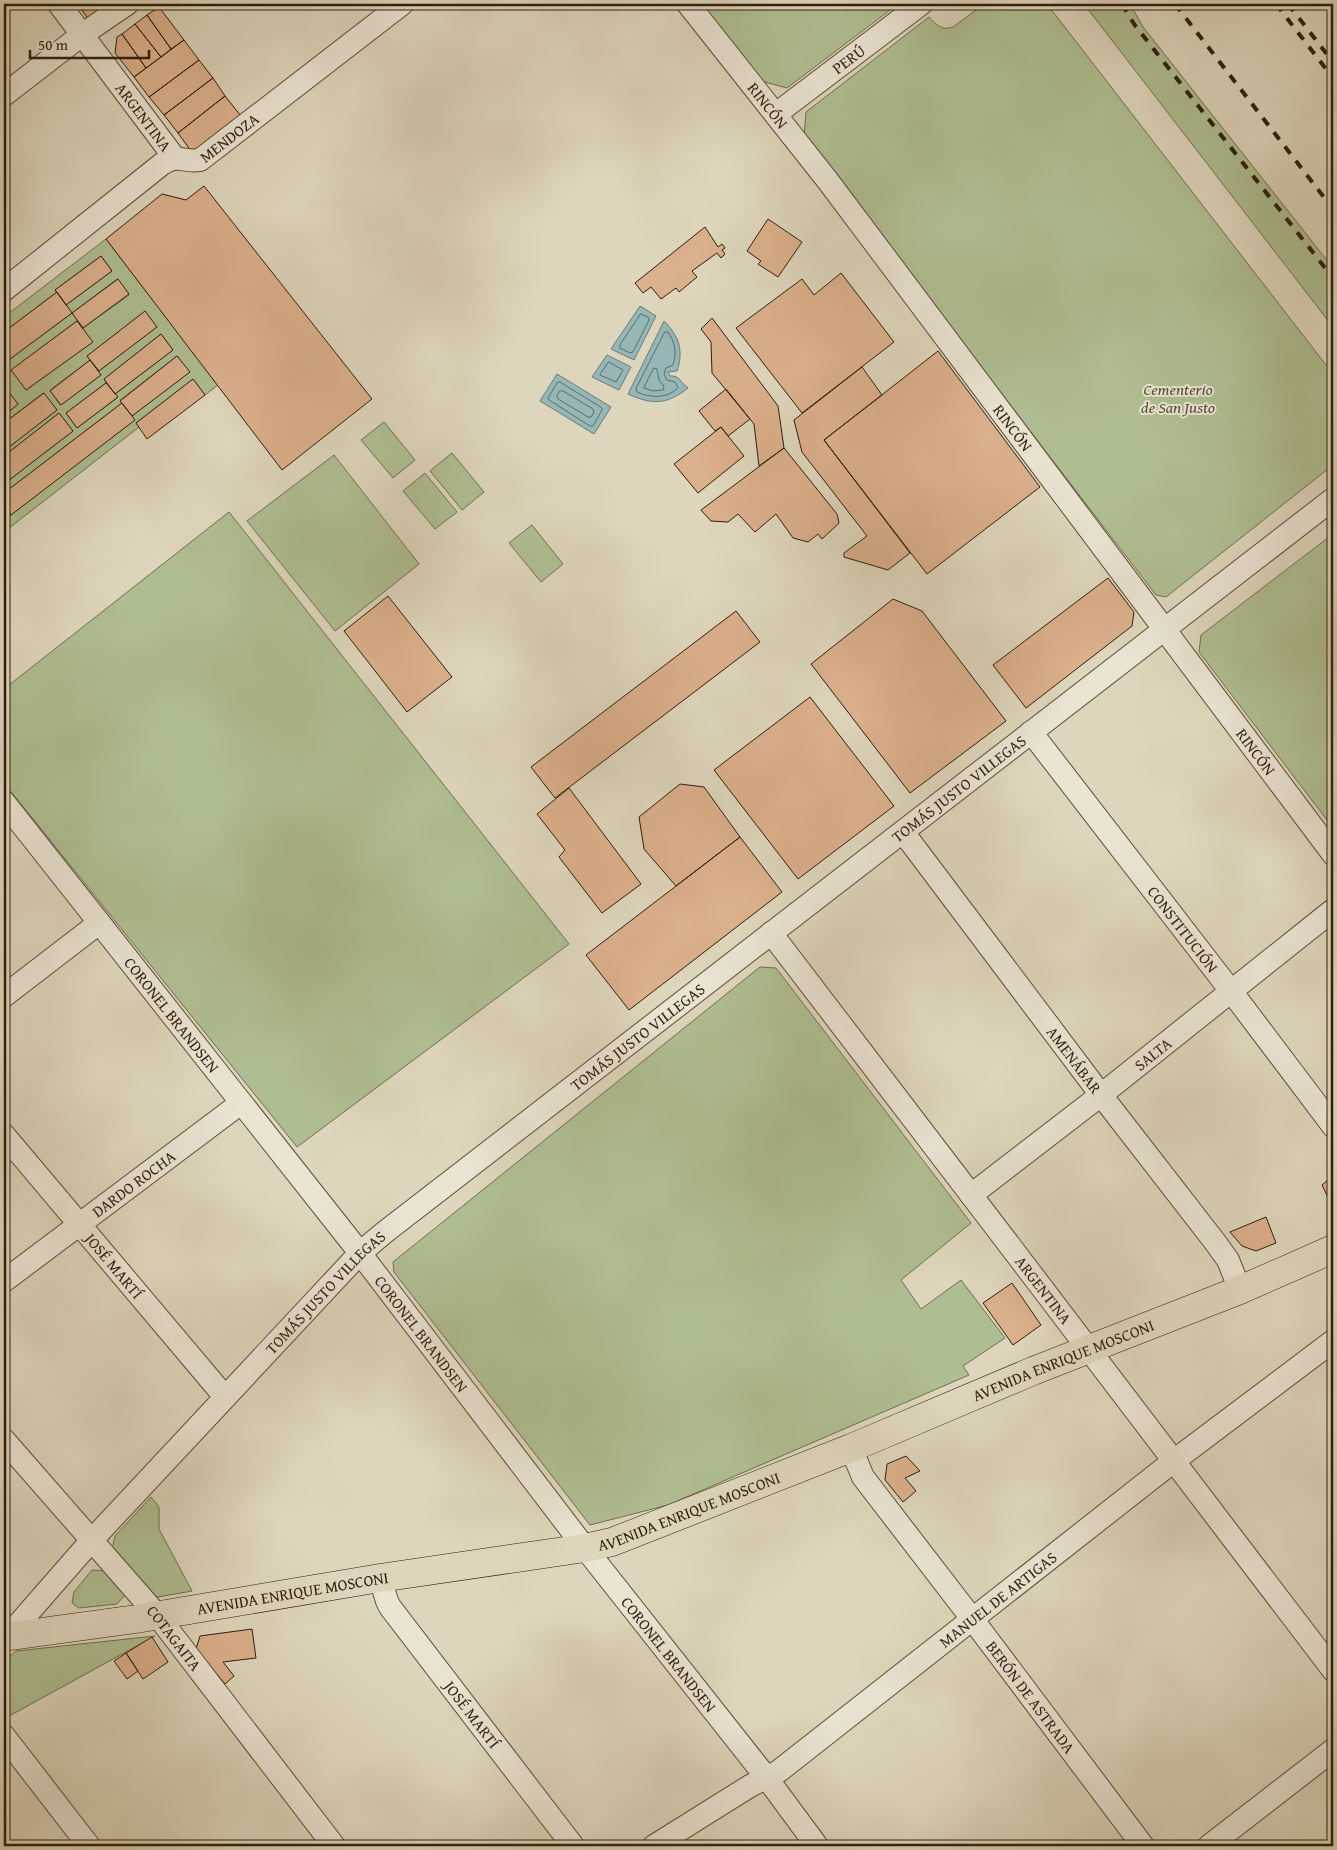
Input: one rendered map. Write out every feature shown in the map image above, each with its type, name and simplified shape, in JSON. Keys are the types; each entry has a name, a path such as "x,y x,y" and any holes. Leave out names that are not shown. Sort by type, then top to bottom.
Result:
{"main road":[{"name":"AVENIDA ENRIQUE MOSCONI","path":"5,1638 380,1578 585,1548 612,1542 851,1448 1240,1290 1333,1249"}],"street":[{"name":"ARGENTINA","path":"59,4 174,158"},
{"path":"4,95 83,34 127,4"},
{"name":"MENDOZA","path":"4,290 162,164 174,158 193,161 200,160 402,4"},
{"name":"RINCÓN","path":"688,4 776,114 1333,854"},
{"name":"PERÚ","path":"776,114 921,4"},
{"name":"TOMÁS JUSTO VILLEGAS","path":"5,1638 225,1397 360,1254 385,1232 1333,499"},
{"name":"CONSTITUCIÓN","path":"1030,732 1333,1126"},
{"name":"CORONEL BRANDSEN","path":"4,802 360,1254 585,1548 766,1778 817,1846"},
{"name":"AMENÁBAR","path":"902,832 1215,1242 1228,1260 1240,1290"},
{"name":"SALTA","path":"971,1195 1101,1095 1333,910"},
{"path":"4,996 99,923"},
{"name":"ARGENTINA","path":"771,933 1175,1460 1333,1670"},
{"name":"DARDO ROCHA","path":"4,1281 241,1103"},
{"name":"JOSÉ MARTÍ","path":"4,1135 198,1368 225,1397"},
{"name":"MANUEL DE ARTIGAS","path":"654,1846 779,1771 1175,1460 1333,1341"},
{"name":"COTAGAITA","path":"4,1440 157,1615 334,1846"},
{"name":"BERÓN DE ASTRADA","path":"851,1448 863,1477 1143,1846"},
{"name":"JOSÉ MARTÍ","path":"380,1578 390,1607 573,1846"},
{"path":"4,1736 89,1846"},
{"path":"1209,1846 1333,1750"}],"green space":[{"path":"702,4 898,4 787,88 761,81"},
{"name":"Cementerio de San Justo","path":"984,4 1047,4 1333,374 1333,465 1166,597 1156,595 804,137 806,112 929,17 939,26 949,28"},
{"path":"1084,4 1130,4 1143,27 1333,268 1333,327"},
{"path":"106,239 218,385 205,395 193,379 136,423 139,427 4,532 4,520 134,420 132,416 189,372 177,356 120,400 122,403 4,493 4,484 73,431 59,413 4,456 4,451 57,410 43,393 4,423 4,416 18,404 4,386 4,359 6,362 72,313 66,305 112,271 101,256 55,290 57,292 4,332 4,317","holes":["117,279 129,295 83,328 72,313","145,312 156,327 99,371 87,356","77,321 92,342 26,390 12,370","161,334 173,350 115,394 117,398 77,428 66,413 106,383 104,379","90,360 101,375 60,405 50,390"]},
{"path":"384,422 415,460 393,478 361,440"},
{"path":"452,453 484,492 462,510 430,471"},
{"path":"334,455 419,564 335,631 247,521"},
{"path":"425,473 457,512 435,529 403,491"},
{"path":"229,512 569,944 297,1147 4,783 4,689"},
{"path":"532,525 563,564 541,582 509,543"},
{"path":"1333,534 1333,828 1199,652 1201,635"},
{"path":"760,967 776,968 971,1223 901,1280 921,1309 961,1280 1005,1338 963,1366 969,1375 668,1505 590,1525 394,1272 393,1262"},
{"path":"151,1497 159,1507 159,1529 192,1591 158,1597 150,1595 112,1549 115,1536"},
{"path":"92,1570 108,1571 126,1594 117,1604 79,1608 72,1603 74,1592"},
{"path":"155,1636 4,1719 4,1661 16,1651"}],"water":[{"path":"640,306 656,316 634,360 611,349"},
{"path":"664,321 677,338 680,350 677,371 668,372 670,376 678,378 688,388 673,398 659,402 645,400 628,394"},
{"path":"607,355 631,367 619,390 592,377"},
{"path":"557,374 611,407 594,434 540,401"}],"building":[{"path":"77,4 117,4 90,21"},
{"path":"159,7 184,40 171,49 147,15"},
{"path":"147,15 171,49 161,57 135,24"},
{"path":"135,24 161,57 146,68 122,34"},
{"path":"122,34 146,68 134,77 115,53 117,37"},
{"path":"184,40 199,60 149,97 134,77"},
{"path":"199,60 213,78 164,115 149,97"},
{"path":"213,78 225,96 178,133 164,115"},
{"path":"225,96 241,116 195,151 191,151 178,133"},
{"path":"204,186 372,399 282,470 106,239 162,194 186,200"},
{"path":"768,219 802,242 778,277 758,264 761,261 747,251"},
{"path":"705,227 718,247 722,244 725,248 722,250 725,254 721,258 717,253 692,271 697,277 679,292 676,288 661,299 651,287 643,293 635,283"},
{"path":"101,256 112,271 66,305 55,290"},
{"path":"841,273 894,342 802,413 736,328 802,279 814,295"},
{"path":"118,279 129,294 83,328 72,313"},
{"path":"57,292 72,313 6,362 4,359 4,332"},
{"path":"145,311 157,327 99,371 87,356"},
{"path":"712,318 778,406 784,448 759,466 754,424 712,373 711,342 701,329"},
{"path":"77,321 93,342 26,390 11,370"},
{"path":"161,334 173,350 115,394 104,379"},
{"path":"938,351 1040,487 927,574 824,440"},
{"path":"177,356 190,372 132,416 120,401"},
{"path":"90,360 101,375 61,405 50,391"},
{"path":"862,367 882,395 824,440 910,553 888,570 844,557 844,553 867,536 802,452 794,420"},
{"path":"193,379 205,395 147,439 136,423"},
{"path":"106,383 118,397 77,428 66,413"},
{"path":"4,386 18,404 4,416"},
{"path":"726,389 750,419 728,436 721,427 715,431 699,411"},
{"path":"44,393 57,410 4,451 4,423"},
{"path":"122,403 135,420 11,515 4,505 4,493"},
{"path":"59,413 73,431 4,484 4,456"},
{"path":"721,427 744,456 698,493 674,464"},
{"path":"784,448 837,514 839,523 822,539 818,534 808,542 793,538 776,514 755,532 738,514 728,522 711,521 701,510"},
{"path":"4,505 11,515 4,520"},
{"path":"1108,578 1134,612 1132,626 1026,708 993,665"},
{"path":"388,596 452,677 407,712 344,631"},
{"path":"893,599 922,611 1006,721 910,793 811,664"},
{"path":"736,611 760,642 555,798 531,767"},
{"path":"810,697 894,806 798,879 714,770"},
{"path":"680,784 704,787 740,837 676,886 644,849 639,817"},
{"path":"569,788 641,884 602,913 559,857 565,850 537,814"},
{"path":"740,837 782,892 629,1010 586,955"},
{"path":"1333,1176 1333,1208 1322,1185"},
{"path":"1266,1217 1276,1243 1256,1251 1242,1246 1230,1232"},
{"path":"1012,1283 1041,1325 1013,1345 983,1303"},
{"path":"906,1456 920,1471 905,1478 916,1491 903,1502 885,1480 887,1464"},
{"path":"252,1629 256,1658 223,1662 234,1676 225,1684 196,1649 200,1636"},
{"path":"152,1637 168,1662 143,1679 126,1653"},
{"path":"126,1653 138,1671 127,1679 114,1661"}],"railway":[{"path":"1122,4 1134,24 1333,278"},
{"path":"1175,4 1333,209"},
{"path":"1276,4 1333,78"},
{"path":"1288,4 1333,62"}]}
